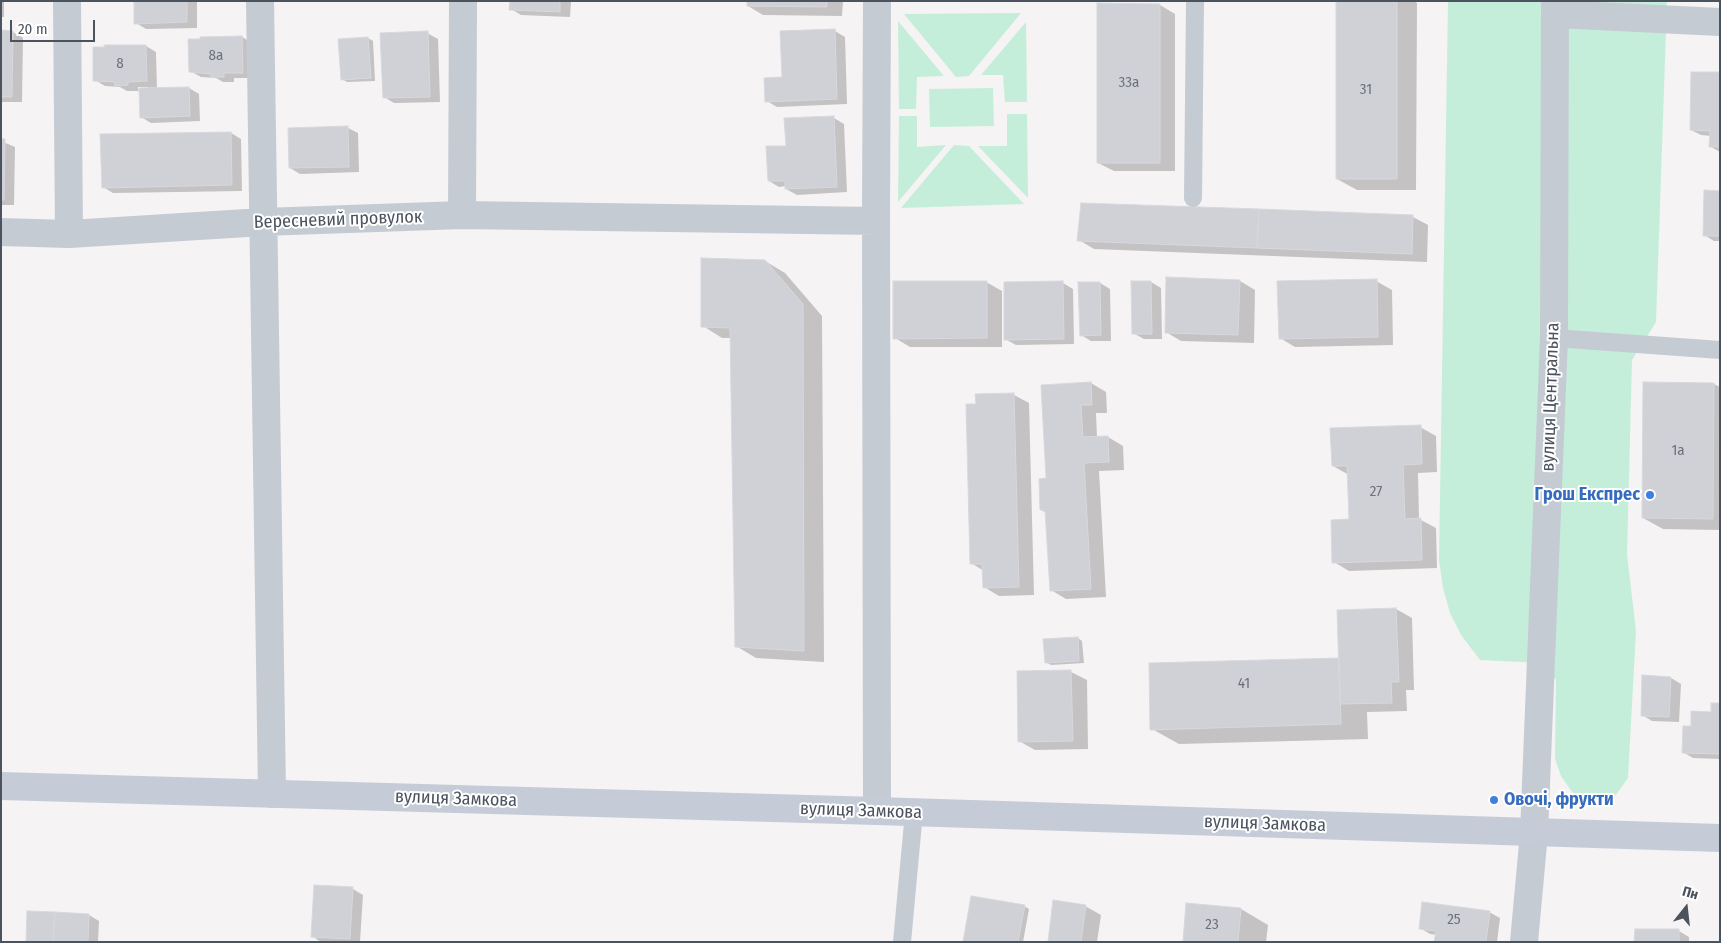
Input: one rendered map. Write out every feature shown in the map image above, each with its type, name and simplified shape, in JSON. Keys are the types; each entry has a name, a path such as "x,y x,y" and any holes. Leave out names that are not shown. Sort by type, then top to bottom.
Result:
{"street":[{"path":"67,1 69,234"},
{"path":"260,1 272,794"},
{"path":"462,215 464,1"},
{"path":"877,811 876,221 878,1"},
{"path":"1555,8 1720,22"},
{"name":"вулиця Центральна","path":"1524,942 1534,833 1554,338 1555,8"},
{"name":"Вересневий провулок","path":"1,232 69,234 263,222 462,215 876,221"},
{"name":"вулиця Замкова","path":"1,786 914,812 1720,838"}],"lane":[{"path":"1193,198 1196,1"},
{"path":"1554,338 1720,350"},
{"path":"902,942 914,812"}],"green space":[{"path":"1448,1 1667,1 1656,322 1632,360 1627,554 1636,631 1628,778 1607,807 1588,801 1572,792 1561,776 1555,759 1556,680 1541,663 1480,660 1461,635 1450,613 1443,588 1439,560"},
{"path":"1021,13 969,76 956,77 904,14"},
{"path":"898,21 944,76 917,77 916,109 899,109"},
{"path":"1026,22 1027,102 1005,102 1003,75 981,75"},
{"path":"993,88 994,126 930,127 929,89"},
{"path":"1007,114 1027,114 1028,198 978,146 1007,146"},
{"path":"899,116 917,116 917,147 946,145 898,202"},
{"path":"954,145 969,146 1024,204 901,208"}],"building":[{"path":"134,1 187,1 187,22 134,24"},
{"path":"510,1 560,1 560,12 509,10"},
{"path":"747,1 827,1 827,7 747,6"},
{"path":"1336,1 1397,1 1397,179 1336,179"},
{"path":"1097,3 1160,4 1160,163 1097,163"},
{"path":"835,29 837,99 765,102 764,78 782,77 780,31"},
{"path":"1,30 13,31 12,97 1,97"},
{"path":"428,31 430,97 383,98 380,33"},
{"path":"242,36 243,73 224,73 224,77 211,77 211,74 189,72 188,39"},
{"path":"368,37 371,78 341,80 338,39"},
{"path":"104,45 146,45 147,81 128,82 128,85 115,86 115,82 93,81 93,47 105,47"},
{"path":"1691,72 1720,72 1720,147 1709,147 1710,131 1690,130"},
{"path":"189,87 190,116 140,118 139,88"},
{"path":"834,116 837,187 785,189 785,181 768,181 766,146 786,146 784,118"},
{"path":"348,126 349,167 289,168 288,128"},
{"path":"231,132 232,185 102,188 100,134"},
{"path":"1,139 5,139 4,200 1,200"},
{"path":"1704,190 1720,191 1720,236 1703,236"},
{"path":"1081,203 1259,209 1257,248 1077,241"},
{"path":"1259,209 1413,215 1412,254 1257,248"},
{"path":"701,258 765,260 803,304 804,651 735,647 730,328 701,327"},
{"path":"1166,277 1240,280 1238,335 1165,333"},
{"path":"1377,279 1378,337 1279,339 1277,281"},
{"path":"893,281 987,281 987,338 893,339"},
{"path":"1063,281 1064,339 1004,340 1004,282"},
{"path":"1131,281 1151,281 1152,334 1132,334"},
{"path":"1078,282 1100,282 1101,335 1080,336"},
{"path":"1091,382 1092,405 1081,405 1083,437 1108,436 1109,462 1084,463 1091,589 1050,591 1045,510 1040,510 1039,479 1046,478 1041,385"},
{"path":"1643,382 1714,383 1713,519 1642,518"},
{"path":"1014,393 1019,587 983,588 982,564 970,564 966,404 976,404 975,394"},
{"path":"1421,425 1422,464 1403,465 1405,519 1421,518 1422,560 1332,563 1331,520 1349,519 1347,466 1332,466 1330,428"},
{"path":"1396,608 1399,682 1391,682 1392,703 1340,704 1337,610"},
{"path":"1078,637 1079,661 1045,663 1043,639"},
{"path":"1339,658 1341,724 1150,730 1149,663"},
{"path":"1071,670 1073,741 1018,742 1017,671"},
{"path":"1642,675 1671,677 1669,717 1641,716"},
{"path":"1711,703 1720,703 1720,754 1682,753 1683,726 1691,726 1691,711 1711,712"},
{"path":"314,885 353,887 350,939 311,937"},
{"path":"971,896 1025,905 1018,942 963,942"},
{"path":"1053,900 1086,905 1081,942 1048,942"},
{"path":"1422,902 1490,911 1486,942 1434,942 1436,931 1419,929"},
{"path":"1186,903 1241,908 1238,942 1183,942"},
{"path":"27,911 55,912 53,942 26,942"},
{"path":"55,912 89,914 88,942 53,942"},
{"path":"1635,929 1679,929 1679,942 1634,942"}],"place":[{"name":"Грош Експрес","path":"1650,495"},
{"name":"Овочі, фрукти","path":"1494,800"}]}
